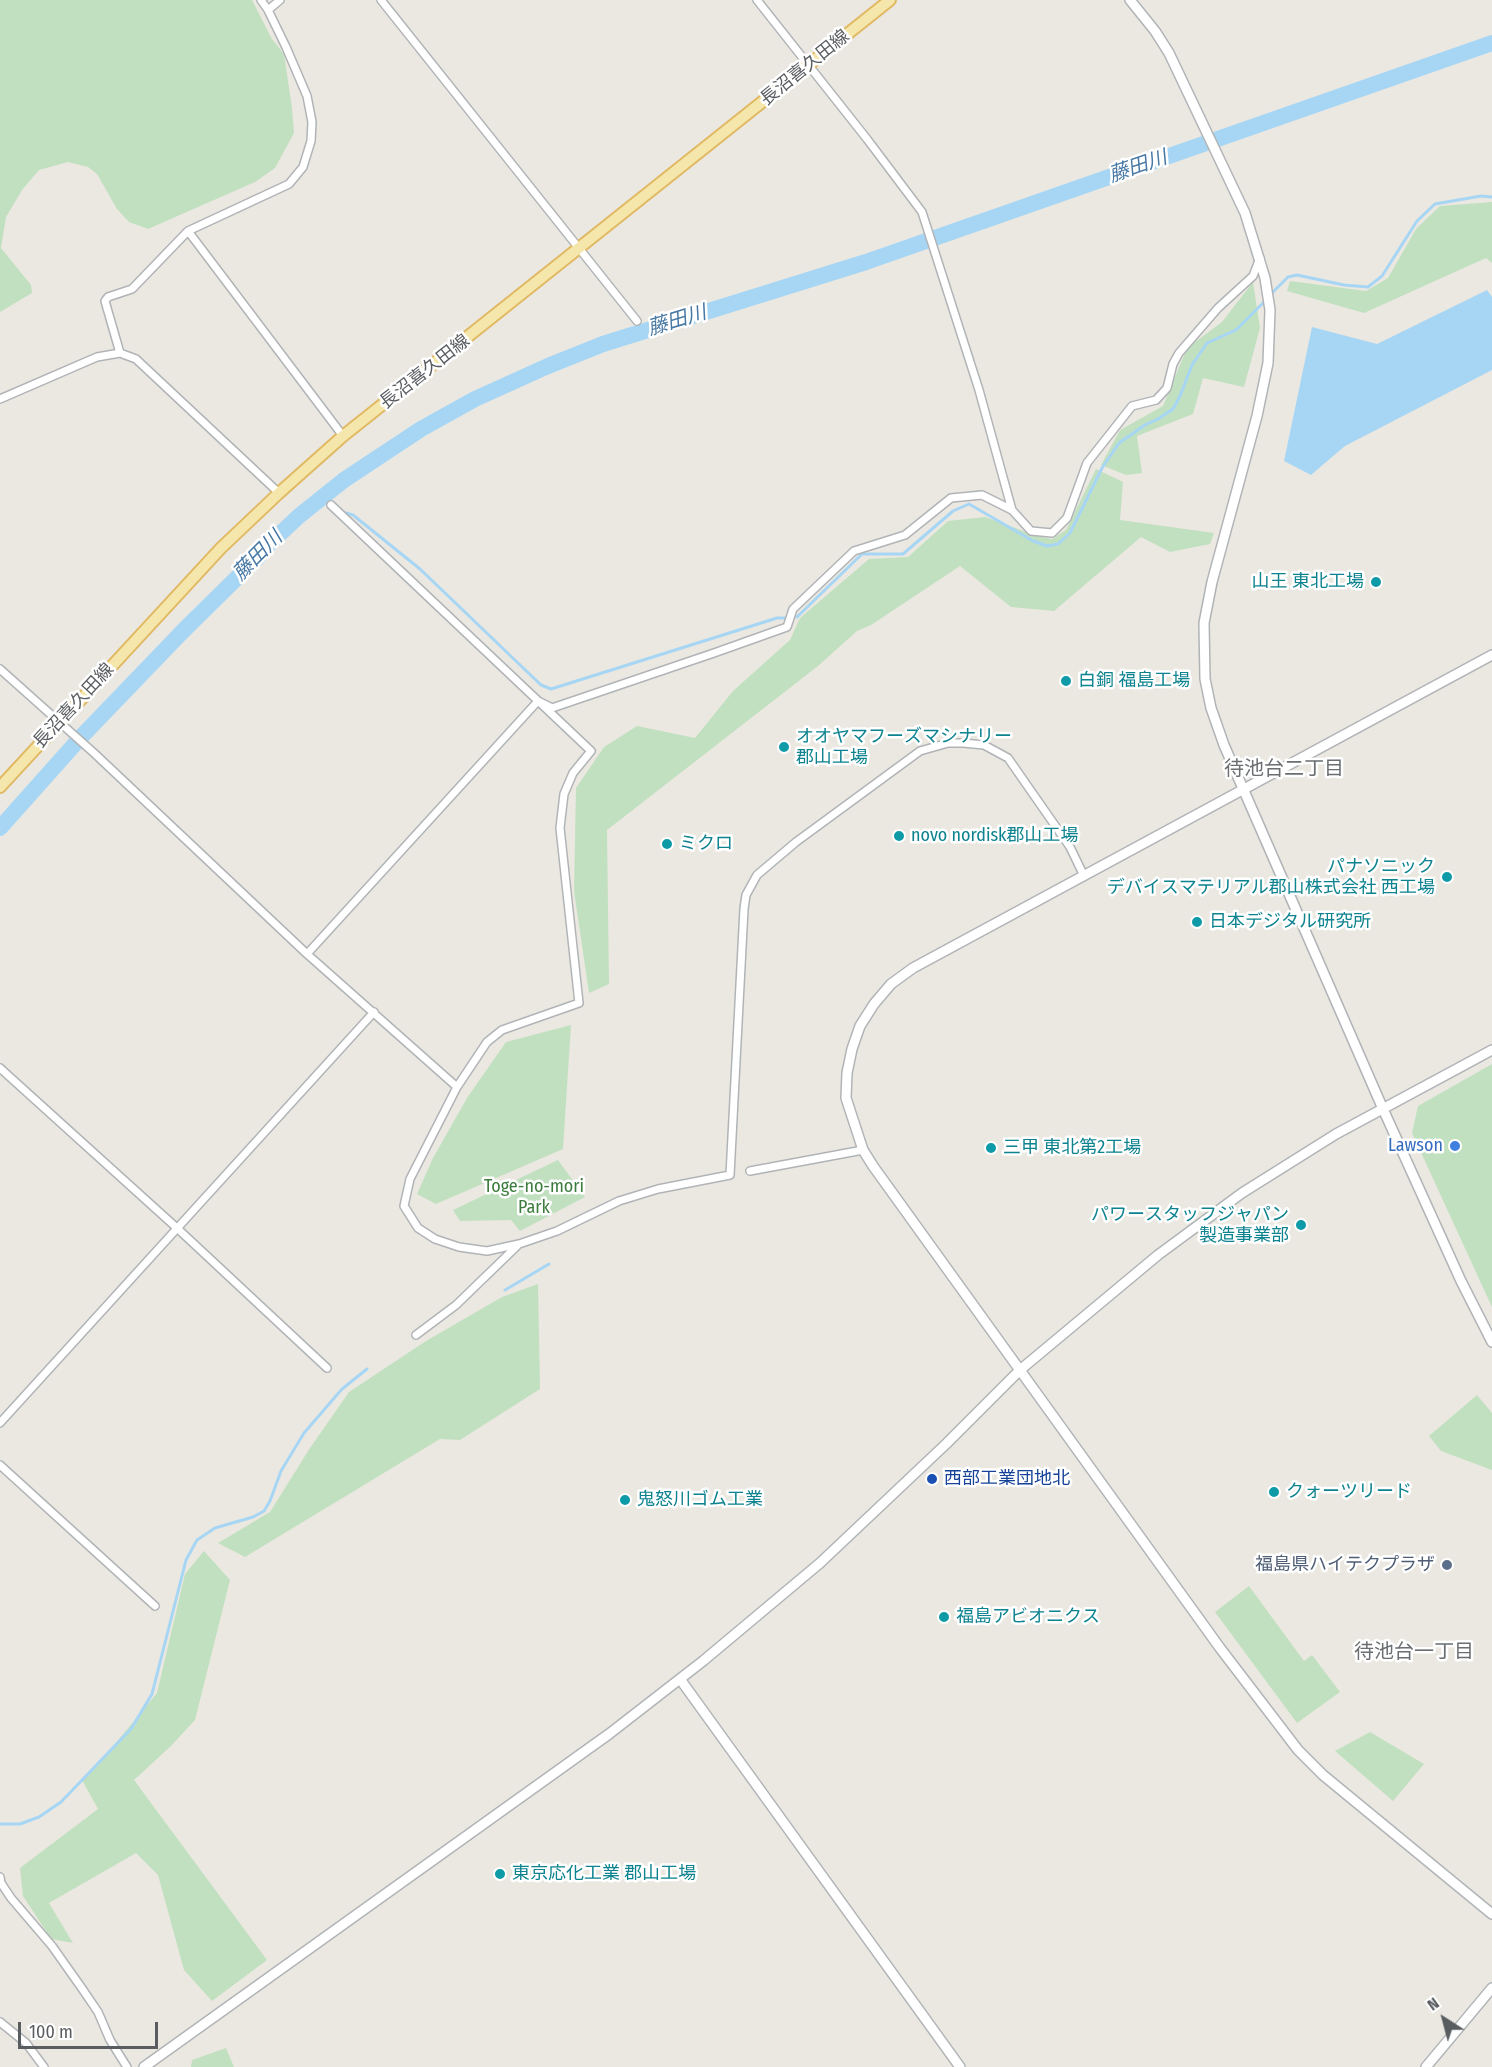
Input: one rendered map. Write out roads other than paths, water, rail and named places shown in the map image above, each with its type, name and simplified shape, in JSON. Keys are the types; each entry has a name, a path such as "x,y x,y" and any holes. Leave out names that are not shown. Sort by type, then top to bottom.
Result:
{"main road":[{"name":"長沼喜久田線","path":"0,786 61,725 221,548 343,436 890,0"}],"street":[{"path":"120,352 105,301 112,295 132,289 188,231 289,184 301,171 307,157 312,122 307,96 268,10 261,0"},
{"path":"268,10 280,0"},
{"path":"381,0 637,321"},
{"path":"757,0 922,212 979,390 1012,510"},
{"path":"1130,0 1164,46 1245,213 1260,258 1269,303 1268,363 1257,416 1212,582 1204,623 1205,679 1211,708 1224,745 1383,1109 1461,1281 1492,1342"},
{"path":"188,231 343,436"},
{"path":"537,701 552,708 787,627 793,609 854,550 905,535 951,498 982,495 1012,510 1031,531 1052,533 1067,518 1087,464 1132,405 1156,400 1167,388 1173,364 1179,353 1218,308 1253,276 1260,258"},
{"path":"0,399 97,357 120,352 136,359 279,493"},
{"path":"331,505 591,751 573,773 564,794 560,828 579,1003 502,1030 487,1042 457,1087 410,1179 404,1206 418,1228 435,1239 459,1247 487,1251 519,1244 556,1231 619,1201 658,1189 730,1175 746,895 757,875 796,843 920,751 948,743 974,744 984,745 1008,758 1071,847 1084,876"},
{"path":"1492,655 913,968 891,984 874,1004 860,1026 847,1073 846,1098 863,1150 1220,1648 1298,1750 1323,1775 1492,1914"},
{"path":"0,669 89,749 307,954 457,1087"},
{"path":"307,954 537,701"},
{"path":"0,1423 374,1012"},
{"path":"144,2067 599,1741 680,1679 789,1591 946,1444 1020,1370 1158,1255 1242,1193 1336,1134 1492,1050"},
{"path":"0,1068 327,1368"},
{"path":"750,1171 863,1150"},
{"path":"416,1335 456,1305 519,1244"},
{"path":"0,1465 155,1606"},
{"path":"680,1679 960,2067"},
{"path":"0,1877 1,1883 11,1898 52,1946 98,2012 110,2040 127,2067"},
{"path":"1426,2067 1492,1988"},
{"path":"0,2022 26,2043 44,2067"}],"water":[{"path":"1487,290 1492,297 1492,370 1345,446 1311,475 1284,461 1312,327 1377,344"}],"waterway":[{"name":"藤田川","path":"0,828 82,736 183,631 299,516 344,480 421,429 475,399 603,344 866,262 1492,43"},
{"path":"1270,295 1288,277 1297,275 1344,285 1368,287 1382,276 1417,221 1435,204 1481,196 1492,197"},
{"path":"797,617 862,554 903,554 953,511 969,504 1033,541 1047,546 1058,544 1070,533 1102,468 1119,443 1173,409 1192,365 1207,343 1236,330 1266,300"},
{"path":"346,513 353,515 420,569 541,685 551,689 777,618 785,618"},
{"path":"505,1290 549,1264"},
{"path":"0,1824 20,1824 39,1817 61,1802 131,1729 152,1694 186,1560 197,1540 215,1528 253,1517 264,1511 281,1471 304,1433 342,1389 367,1369"}],"place":[{"name":"山王 東北工場","path":"1376,582"},
{"name":"白銅 福島工場","path":"1066,681"},
{"name":"オオヤマフーズマシナリー 郡山工場","path":"784,747"},
{"name":"novo nordisk郡山工場","path":"899,836"},
{"name":"ミクロ","path":"667,844"},
{"name":"パナソニック デバイスマテリアル郡山株式会社 西工場","path":"1447,877"},
{"name":"日本デジタル研究所","path":"1197,922"},
{"name":"Lawson","path":"1455,1146"},
{"name":"三甲 東北第2工場","path":"991,1148"},
{"name":"パワースタッフジャパン 製造事業部","path":"1301,1225"},
{"name":"西部工業団地北","path":"932,1479"},
{"name":"クォーツリード","path":"1274,1492"},
{"name":"鬼怒川ゴム工業","path":"625,1500"},
{"name":"福島県ハイテクプラザ","path":"1447,1565"},
{"name":"福島アビオニクス","path":"944,1617"},
{"name":"東京応化工業 郡山工場","path":"500,1874"}],"district":[{"name":"待池台二丁目","path":"1284,769"},
{"name":"待池台一丁目","path":"1414,1652"}],"park label":[{"name":"Toge-no-mori Park","path":"534,1197"}]}
